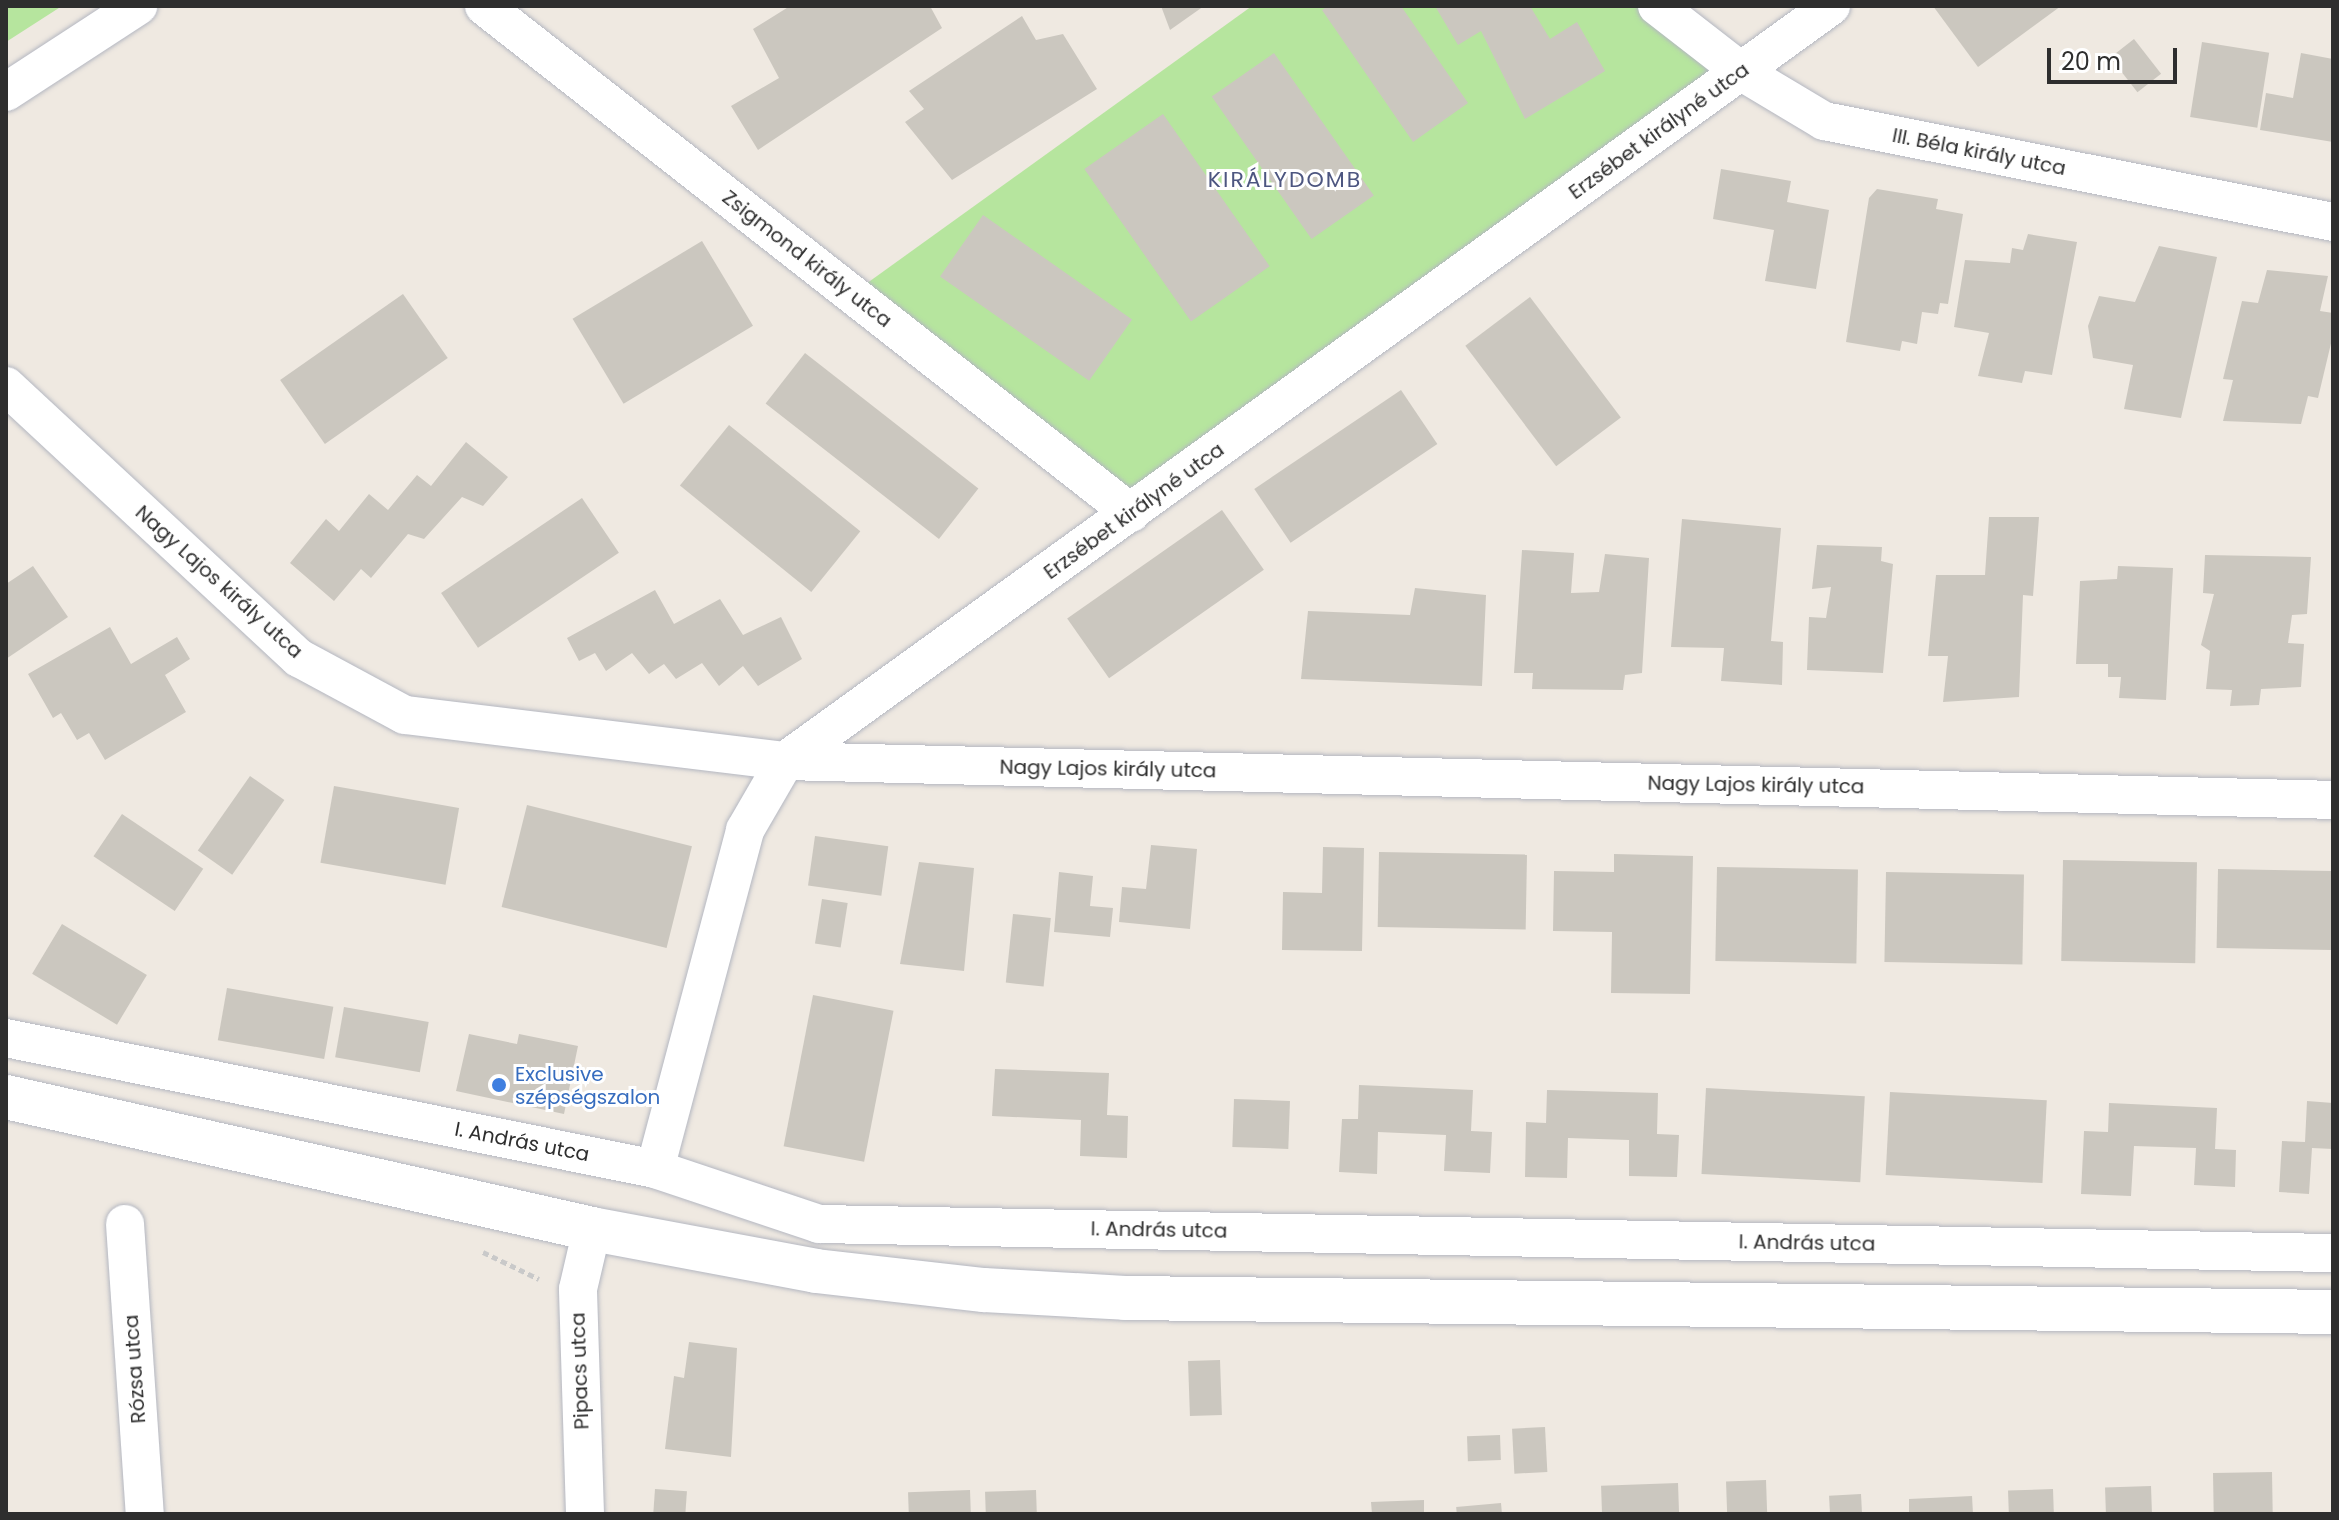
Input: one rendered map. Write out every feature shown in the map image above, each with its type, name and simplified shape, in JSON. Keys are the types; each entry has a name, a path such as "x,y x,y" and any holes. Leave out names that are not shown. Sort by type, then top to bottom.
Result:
{"main road":[{"path":"6,1097 592,1229 816,1271 1125,1298 2333,1312"}],"street":[{"path":"6,92 138,6"},
{"name":"Zsigmond király utca","path":"484,6 1131,513"},
{"name":"III. Béla király utca","path":"1657,6 1742,72 1824,121 2333,222"},
{"name":"Erzsébet királyné utca","path":"655,1169 745,830 785,761 1831,6"},
{"name":"Nagy Lajos király utca","path":"6,386 299,658 405,715 785,761 2333,800"},
{"name":"I. András utca","path":"6,1038 655,1169 819,1224 2333,1253"},
{"name":"Rózsa utca","path":"125,1224 145,1514"},
{"name":"Pipacs utca","path":"585,1514 578,1289 592,1229"}],"green space":[{"path":"6,6 62,6 6,42"},
{"path":"1252,6 1656,6 1741,73 1131,513 852,294"}],"building":[{"path":"790,6 930,6 942,28 758,150 731,106 779,78 753,29"},
{"path":"1161,6 1204,6 1170,30"},
{"path":"1328,6 1401,6 1468,103 1413,142 1322,10"},
{"path":"1435,6 1530,6 1550,39 1577,22 1605,71 1525,119 1481,31 1458,45"},
{"path":"1933,6 2061,6 1978,67"},
{"path":"1022,16 1036,40 1063,34 1097,89 952,180 905,122 924,109 909,91"},
{"path":"2134,39 2161,74 2137,92 2110,57"},
{"path":"2202,42 2269,53 2257,128 2190,117"},
{"path":"1274,53 1374,196 1312,239 1212,97"},
{"path":"2301,53 2333,59 2333,142 2260,130 2266,93 2293,98"},
{"path":"1163,114 1270,266 1191,321 1084,169"},
{"path":"1721,169 1791,181 1787,202 1829,210 1816,289 1765,281 1774,230 1713,219"},
{"path":"1877,189 1938,199 1936,209 1963,214 1948,304 1940,303 1938,314 1922,312 1917,344 1902,341 1900,351 1846,342 1869,198"},
{"path":"983,215 1132,319 1089,381 940,276"},
{"path":"2028,234 2077,242 2052,375 2025,371 2022,383 1978,376 1989,333 1954,327 1965,260 2010,263 2012,248 2023,250"},
{"path":"702,241 753,326 624,404 573,319"},
{"path":"2159,246 2217,257 2181,418 2124,409 2133,365 2093,358 2088,326 2099,296 2135,302"},
{"path":"2267,270 2328,276 2320,311 2333,313 2333,335 2318,398 2308,396 2301,424 2223,421 2233,380 2223,379 2242,301 2258,303"},
{"path":"403,294 448,358 325,444 280,380"},
{"path":"1530,297 1621,418 1556,466 1465,346"},
{"path":"805,353 978,488 939,539 766,403"},
{"path":"1401,390 1437,444 1291,543 1254,489"},
{"path":"729,425 860,531 811,592 680,486"},
{"path":"466,442 508,477 483,506 462,497 424,539 408,534 371,578 361,569 334,601 290,563 326,519 339,531 369,494 388,510 417,475 431,486"},
{"path":"582,498 619,553 478,648 441,593"},
{"path":"1222,510 1264,570 1109,678 1067,618"},
{"path":"1989,517 2039,517 2033,596 2023,595 2019,697 1943,702 1948,656 1928,656 1936,575 1985,575"},
{"path":"1682,519 1781,528 1771,641 1783,642 1782,685 1721,681 1724,648 1671,647"},
{"path":"1817,545 1882,547 1881,561 1893,564 1883,673 1807,670 1809,617 1826,618 1831,587 1812,589"},
{"path":"1522,550 1574,553 1571,593 1599,592 1605,554 1649,558 1642,673 1625,675 1623,690 1532,689 1533,673 1514,673"},
{"path":"2205,555 2311,557 2307,614 2292,615 2288,643 2304,644 2301,687 2261,689 2259,705 2230,706 2232,690 2206,689 2210,651 2201,645 2214,594 2203,593"},
{"path":"33,566 68,617 6,659 6,584"},
{"path":"2118,566 2173,568 2166,700 2119,698 2121,677 2108,677 2108,664 2076,664 2080,581 2117,579"},
{"path":"1415,588 1486,595 1482,686 1301,679 1308,611 1410,615"},
{"path":"655,590 674,624 720,599 743,635 781,617 802,659 758,686 743,666 719,686 702,663 676,679 664,664 649,674 632,653 606,671 595,653 579,661 567,638"},
{"path":"110,627 131,664 177,637 190,659 165,675 186,712 105,760 89,733 77,740 61,713 53,718 28,674"},
{"path":"250,776 284,800 232,875 198,851"},
{"path":"334,786 459,808 446,885 320,863"},
{"path":"527,805 692,846 667,948 502,907"},
{"path":"122,814 203,869 175,911 93,856"},
{"path":"815,836 888,846 881,896 808,886"},
{"path":"1151,845 1197,849 1190,929 1119,922 1122,887 1146,889"},
{"path":"1323,847 1364,848 1362,951 1282,950 1283,892 1322,893"},
{"path":"1379,852 1527,855 1526,930 1378,927"},
{"path":"1614,854 1693,856 1690,994 1611,993 1612,932 1553,931 1554,871 1614,872"},
{"path":"2063,860 2197,862 2195,963 2061,961"},
{"path":"919,862 974,868 964,971 900,964"},
{"path":"1717,867 1858,869 1856,963 1715,961"},
{"path":"2218,869 2333,871 2332,950 2217,948"},
{"path":"1059,872 1093,876 1090,906 1113,908 1110,937 1054,932"},
{"path":"1886,872 2024,874 2022,964 1884,962"},
{"path":"822,899 848,903 841,948 815,943"},
{"path":"1013,914 1051,918 1044,987 1006,983"},
{"path":"62,924 147,975 117,1025 32,974"},
{"path":"227,988 333,1007 324,1059 218,1040"},
{"path":"813,995 893,1011 864,1162 784,1146"},
{"path":"344,1007 429,1022 420,1072 335,1057"},
{"path":"469,1034 517,1044 519,1034 578,1046 564,1114 456,1091"},
{"path":"995,1069 1109,1073 1107,1115 1128,1116 1127,1158 1080,1156 1081,1120 992,1116"},
{"path":"1359,1085 1473,1090 1471,1131 1492,1132 1490,1173 1444,1171 1446,1135 1378,1132 1377,1174 1339,1172 1342,1119 1358,1119"},
{"path":"1706,1088 1865,1096 1860,1182 1701,1174"},
{"path":"1547,1090 1658,1093 1657,1134 1679,1135 1677,1177 1629,1176 1629,1140 1568,1138 1567,1178 1525,1177 1526,1122 1546,1123"},
{"path":"1890,1092 2047,1100 2042,1183 1886,1175"},
{"path":"1234,1099 1290,1101 1288,1149 1232,1147"},
{"path":"2307,1101 2333,1103 2333,1149 2312,1148 2309,1194 2279,1192 2282,1141 2305,1142"},
{"path":"2109,1103 2217,1108 2215,1149 2236,1150 2235,1187 2194,1185 2196,1148 2134,1146 2131,1196 2081,1194 2084,1131 2108,1132"},
{"path":"689,1342 737,1348 731,1457 665,1449 674,1376 684,1378"},
{"path":"1220,1360 1222,1415 1190,1416 1188,1361"},
{"path":"1545,1427 1547,1472 1514,1474 1512,1429"},
{"path":"1500,1435 1501,1460 1468,1461 1467,1436"},
{"path":"2272,1472 2273,1514 2214,1514 2213,1473"},
{"path":"1766,1480 1767,1514 1727,1514 1726,1481"},
{"path":"1678,1483 1679,1514 1602,1514 1601,1486"},
{"path":"2151,1486 2152,1514 2106,1514 2105,1488"},
{"path":"655,1489 687,1491 685,1514 653,1514"},
{"path":"2053,1489 2054,1514 2009,1514 2008,1491"},
{"path":"970,1490 971,1514 909,1514 908,1492"},
{"path":"1036,1490 1037,1514 986,1514 985,1492"},
{"path":"1861,1494 1862,1514 1830,1514 1829,1496"},
{"path":"1972,1496 1973,1514 1909,1514 1909,1499"},
{"path":"1424,1500 1424,1514 1372,1514 1371,1502"},
{"path":"1501,1503 1502,1514 1457,1514 1456,1507"}],"place":[{"name":"Exclusive szépségszalon","path":"499,1085"}],"district":[{"name":"KIRÁLYDOMB","path":"1285,180"}]}
